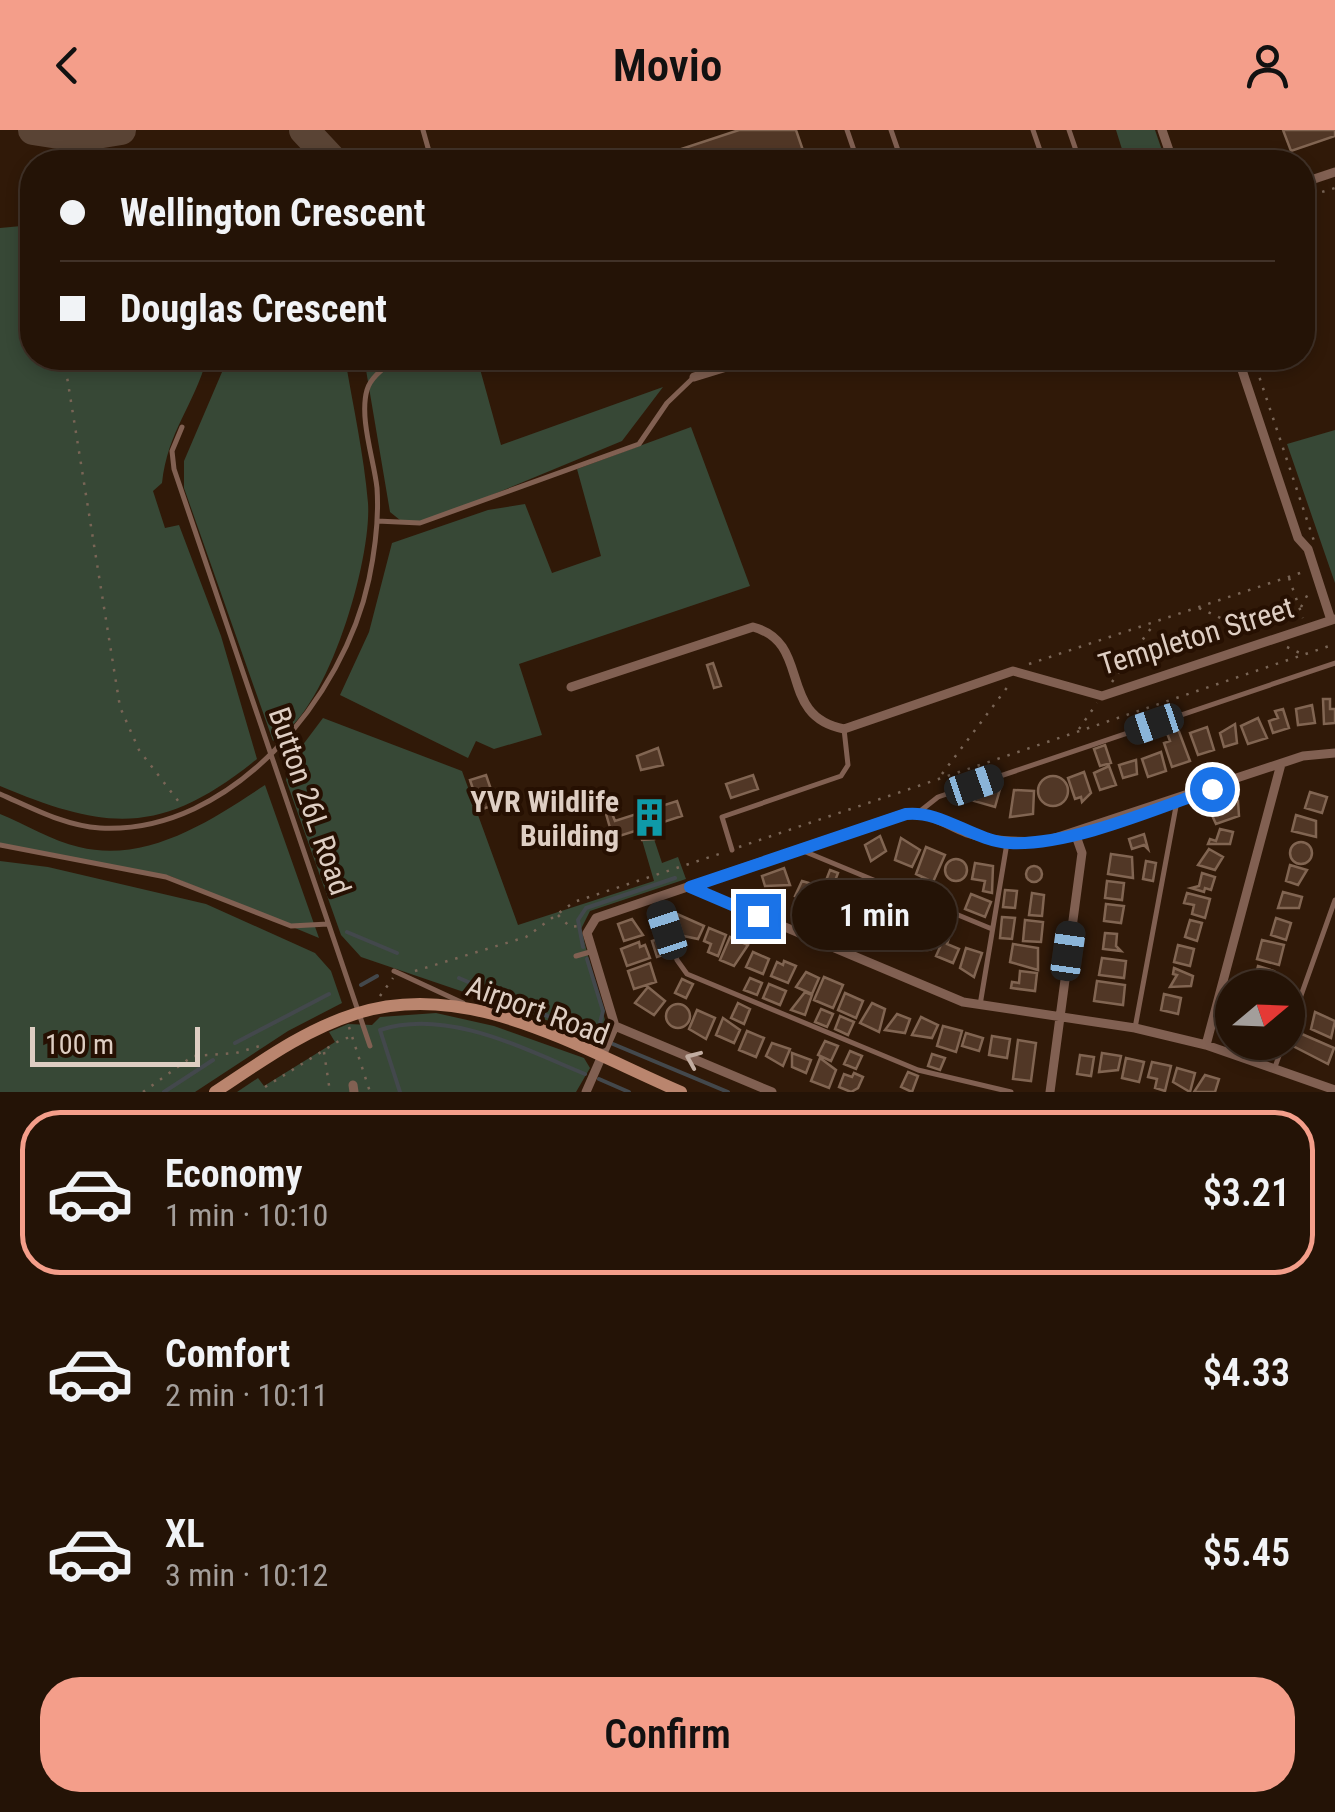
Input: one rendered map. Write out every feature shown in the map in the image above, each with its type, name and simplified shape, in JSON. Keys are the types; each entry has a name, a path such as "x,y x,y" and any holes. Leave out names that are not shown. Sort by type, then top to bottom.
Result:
{"street":[{"path":"694,378 719,370"},
{"path":"1242,370 1298,538 1306,545 1333,620"},
{"name":"Templeton Street","path":"844,729 1012,671 1102,696 1333,620"},
{"path":"571,687 752,627 769,631 784,646 808,712 822,724 844,729"},
{"path":"586,1092 615,1026 588,933 596,918 919,812 963,832 1008,843 1046,841 1178,801 1281,764 1335,753"},
{"path":"1206,1045 1281,764"},
{"path":"1050,1092 1082,853 1075,833"},
{"path":"690,887 963,1002 1135,1028 1206,1045 1335,1090"},
{"name":"Airport Road","path":"214,1092 297,1039 358,1012 414,1003 470,1006 681,1092"},
{"path":"615,1026 772,1092"}],"lane":[{"path":"0,794 60,820 94,828 143,825 187,810 224,789 270,753 318,697 350,640 369,578 377,522 366,403 371,380 383,370"},
{"path":"377,522 420,523 639,444 666,403 694,378"},
{"name":"Button 26L Road","path":"0,844 166,877 291,926 328,924 174,469 172,451 182,427"},
{"path":"919,812 938,797 1335,663"},
{"path":"731,850 722,818 841,776 848,764 844,729"},
{"path":"1135,1028 1178,801"},
{"path":"980,1005 1008,843"},
{"path":"799,849 992,928"},
{"path":"657,899 676,960 687,974 918,1070 1011,1092"},
{"path":"1305,984 1335,900"},
{"path":"328,924 370,1046"},
{"path":"576,956 593,951"},
{"path":"394,971 470,1006"},
{"path":"1275,1067 1278,1060"}],"path":[{"path":"66,370 120,707 138,750 187,810"},
{"path":"1257,370 1316,547"},
{"path":"1023,666 1289,577 1316,574"},
{"path":"1300,608 1316,574"},
{"path":"1289,577 1307,628"},
{"path":"1197,608 1261,637"},
{"path":"1108,688 1156,622"},
{"path":"1278,642 1304,655"},
{"path":"380,997 387,983 401,976 526,937 574,902 1335,644"},
{"path":"942,776 1014,678"},
{"path":"1078,730 1098,701"},
{"path":"556,914 576,927"},
{"path":"350,1028 370,1092"},
{"path":"265,1087 353,1037"},
{"path":"143,1092 193,1056 236,1053 274,1039"},
{"path":"324,1051 330,1092"},
{"path":"271,1084 273,1092"}],"green space":[{"path":"1116,130 1155,130 1162,150 1122,150"},
{"path":"20,226 20,370 202,370 175,433 162,483 153,491 165,528 179,525 221,636 257,759 193,802 163,813 104,818 73,812 0,786 0,228"},
{"path":"223,370 347,370 368,503 362,561 328,669 293,726 273,741 184,488 184,461"},
{"path":"366,370 480,370 501,445 663,387 622,441 424,523 405,524 390,512"},
{"path":"691,427 750,586 519,664 542,735 494,749 476,741 468,758 340,695 369,632 392,543 488,510 525,504 552,573 601,556 577,469"},
{"path":"1335,430 1335,583 1287,444"},
{"path":"323,718 462,771 518,925 654,881 642,840 654,839 662,863 678,857 686,879 590,911 581,929 606,1024 599,1038 361,957 341,935 286,780 290,762"},
{"path":"265,785 319,938 170,876 0,844 0,814 79,847 104,851 154,844 201,824"},
{"path":"0,861 48,867 206,904 315,953 331,971 342,1003 288,1031 195,1092 0,1092"},
{"path":"436,1013 494,1026 584,1058 590,1068 576,1092 237,1092 258,1078 264,1086 335,1042 329,1032 348,1024 372,1025 380,1017"}],"building":[{"path":"739,130 796,130 803,150 678,150"},
{"path":"1283,130 1335,130 1335,136 1291,150"},
{"path":"713,663 721,686 714,688 707,665"},
{"path":"1323,699 1330,699 1330,709 1335,709 1335,723 1324,724"},
{"path":"1312,705 1315,723 1298,725 1296,709"},
{"path":"1283,709 1289,728 1273,733 1269,721 1278,718 1275,711"},
{"path":"1258,718 1267,738 1248,744 1241,726"},
{"path":"1235,724 1237,743 1224,747 1220,733"},
{"path":"1207,727 1214,750 1198,755 1190,733"},
{"path":"1178,729 1190,761 1172,767 1164,743 1170,741 1167,733"},
{"path":"1105,745 1111,763 1100,766 1094,749"},
{"path":"658,748 663,765 641,770 637,756"},
{"path":"1161,752 1166,771 1148,777 1142,759"},
{"path":"1136,760 1137,774 1123,778 1119,765"},
{"path":"1109,766 1116,785 1100,790 1094,773"},
{"path":"1084,772 1091,793 1082,802 1081,797 1075,799 1068,778"},
{"path":"486,775 496,804 480,810 470,780"},
{"path":"753,775 758,789 731,798 726,784"},
{"path":"1053,776 1067,785 1068,791 1059,805 1053,806 1039,797 1038,791 1047,777"},
{"path":"993,787 1000,789 995,807 974,801 977,789 991,793"},
{"path":"1014,790 1034,791 1033,814 1010,817"},
{"path":"1310,792 1327,797 1322,813 1305,808"},
{"name":"YVR Wildlife Building","path":"677,801 682,816 651,826 654,839 642,840 638,830 613,838 604,807 609,806 615,821"},
{"path":"1238,801 1239,816 1216,824 1210,811"},
{"path":"1296,815 1316,821 1316,837 1292,831"},
{"path":"1220,829 1233,832 1230,844 1208,844 1210,839 1216,841"},
{"path":"1144,834 1148,849 1144,845 1132,849 1129,839"},
{"path":"880,836 886,851 871,861 865,845"},
{"path":"901,838 920,850 912,867 895,860"},
{"path":"1301,842 1309,845 1309,861 1301,864 1293,861 1290,853 1293,845"},
{"path":"926,847 945,855 933,882 916,874"},
{"path":"1209,849 1223,857 1215,870 1198,865"},
{"path":"1111,854 1132,857 1133,878 1108,874"},
{"path":"956,859 964,862 964,878 956,881 948,878 945,870 948,862"},
{"path":"1146,861 1156,863 1153,881 1143,879"},
{"path":"975,863 993,866 992,893 983,891 985,881 972,879"},
{"path":"1290,865 1307,870 1298,885 1286,881"},
{"path":"1034,866 1042,874 1034,882 1026,874"},
{"path":"784,868 790,885 765,886 762,876"},
{"path":"830,870 838,873 830,894 839,898 834,910 817,904"},
{"path":"1202,873 1215,877 1211,890 1191,888 1199,886"},
{"path":"802,881 819,886 811,903 795,896"},
{"path":"857,881 877,888 873,898 853,890"},
{"path":"1107,881 1124,883 1122,900 1105,898"},
{"path":"1005,890 1017,891 1015,908 1003,907"},
{"path":"1283,892 1302,897 1299,908 1278,908"},
{"path":"1032,893 1044,895 1042,916 1029,915"},
{"path":"1187,893 1210,899 1205,918 1192,914 1194,905 1184,903"},
{"path":"971,894 991,902 985,917 965,909"},
{"path":"854,903 864,913 854,923 844,913"},
{"path":"1106,904 1124,906 1121,923 1104,921"},
{"path":"874,911 889,918 883,931 874,927"},
{"path":"932,912 949,919 944,931 927,923"},
{"path":"677,914 704,926 698,939 674,934"},
{"path":"1002,917 1015,918 1012,939 1000,938"},
{"path":"1276,918 1291,923 1286,940 1271,935"},
{"path":"632,919 643,935 624,941 618,924"},
{"path":"1025,920 1043,922 1041,942 1023,941"},
{"path":"1190,920 1202,923 1197,941 1185,937"},
{"path":"898,922 913,930 908,942 892,935"},
{"path":"709,928 726,935 718,956 708,952 711,944 704,941"},
{"path":"927,928 938,939 927,950 916,939"},
{"path":"1105,933 1117,934 1116,946 1121,951 1103,949"},
{"path":"945,936 949,938 947,944 959,949 953,963 936,956"},
{"path":"663,937 669,953 657,957 652,941"},
{"path":"730,937 748,945 734,966 720,960"},
{"path":"1262,940 1284,945 1279,965 1257,959"},
{"path":"639,942 640,947 645,945 650,958 627,966 621,949"},
{"path":"1013,944 1038,948 1038,970 1010,962"},
{"path":"1178,945 1194,949 1190,966 1174,962"},
{"path":"966,948 982,953 974,977 960,968"},
{"path":"753,952 769,959 763,974 746,967"},
{"path":"1102,958 1126,961 1124,978 1099,975"},
{"path":"784,961 796,966 788,983 771,976 777,962 783,965"},
{"path":"650,963 656,982 634,989 628,971"},
{"path":"1174,968 1193,976 1191,986 1170,987 1177,975 1173,974"},
{"path":"1020,971 1037,973 1035,991 1011,988 1012,982 1019,983"},
{"path":"806,972 819,978 812,994 796,987"},
{"path":"824,977 843,985 833,1008 814,1000"},
{"path":"750,978 762,983 757,995 744,990"},
{"path":"682,979 693,984 686,998 675,993"},
{"path":"1097,981 1125,985 1123,1005 1094,1001"},
{"path":"769,984 786,991 780,1005 763,998"},
{"path":"648,987 665,1001 654,1015 635,1003"},
{"path":"805,992 812,995 805,1015 791,1010"},
{"path":"845,993 863,1001 856,1018 838,1010"},
{"path":"1164,994 1181,998 1178,1014 1161,1010"},
{"path":"738,1003 750,1009 744,1024 731,1018"},
{"path":"872,1003 885,1009 879,1032 860,1023"},
{"path":"678,1004 687,1007 687,1025 678,1028 669,1025 666,1016 669,1007"},
{"path":"821,1009 833,1014 827,1027 815,1022"},
{"path":"697,1010 715,1018 706,1039 689,1029"},
{"path":"1315,1012 1335,1021 1331,1038 1311,1029"},
{"path":"897,1014 910,1019 905,1033 885,1030"},
{"path":"840,1016 854,1022 848,1035 835,1029"},
{"path":"921,1017 938,1025 932,1038 912,1035"},
{"path":"723,1018 740,1030 734,1043 716,1035"},
{"path":"943,1026 962,1031 956,1052 937,1046"},
{"path":"747,1031 764,1038 756,1057 739,1050"},
{"path":"966,1033 983,1038 979,1051 962,1046"},
{"path":"1305,1035 1334,1048 1328,1064 1305,1052"},
{"path":"992,1036 1010,1039 1007,1058 989,1055"},
{"path":"1018,1040 1036,1043 1031,1081 1013,1079"},
{"path":"825,1041 838,1046 831,1061 818,1055"},
{"path":"772,1043 790,1049 783,1066 766,1056"},
{"path":"850,1051 862,1056 856,1069 844,1064"},
{"path":"792,1053 811,1060 806,1073 792,1067"},
{"path":"1102,1053 1121,1056 1118,1070 1099,1072"},
{"path":"932,1054 945,1058 940,1070 928,1066"},
{"path":"1080,1055 1094,1057 1091,1076 1077,1074"},
{"path":"820,1058 836,1070 829,1088 811,1081"},
{"path":"1126,1058 1144,1062 1139,1082 1122,1078"},
{"path":"1152,1062 1171,1066 1165,1091 1155,1088 1157,1079 1148,1077"},
{"path":"1177,1068 1195,1073 1190,1092 1173,1082"},
{"path":"908,1072 918,1076 912,1092 901,1087"},
{"path":"854,1073 863,1077 858,1088 851,1092 839,1087 844,1074 852,1077"},
{"path":"1205,1075 1219,1079 1215,1092 1194,1092"}],"waterway":[{"path":"583,947 578,920 586,908 675,878"},
{"path":"347,932 397,953"},
{"path":"587,959 603,1011 597,1035"},
{"path":"361,985 377,976"},
{"path":"459,978 599,1038"},
{"path":"235,1043 329,994"},
{"path":"400,1092 380,1030 406,1025 432,1024 485,1034 585,1074"},
{"path":"613,1044 728,1092"},
{"path":"164,1092 213,1060"},
{"path":"599,1079 629,1092"}],"taxiway":[{"path":"33,130 78,137 121,130"},
{"path":"304,130 323,150"}],"place":[{"name":"YVR Wildlife Building","path":"649,818"}],"route":[{"path":"758,916 690,887 906,814 934,816 963,832 1008,843 1046,841 1212,789"}]}
